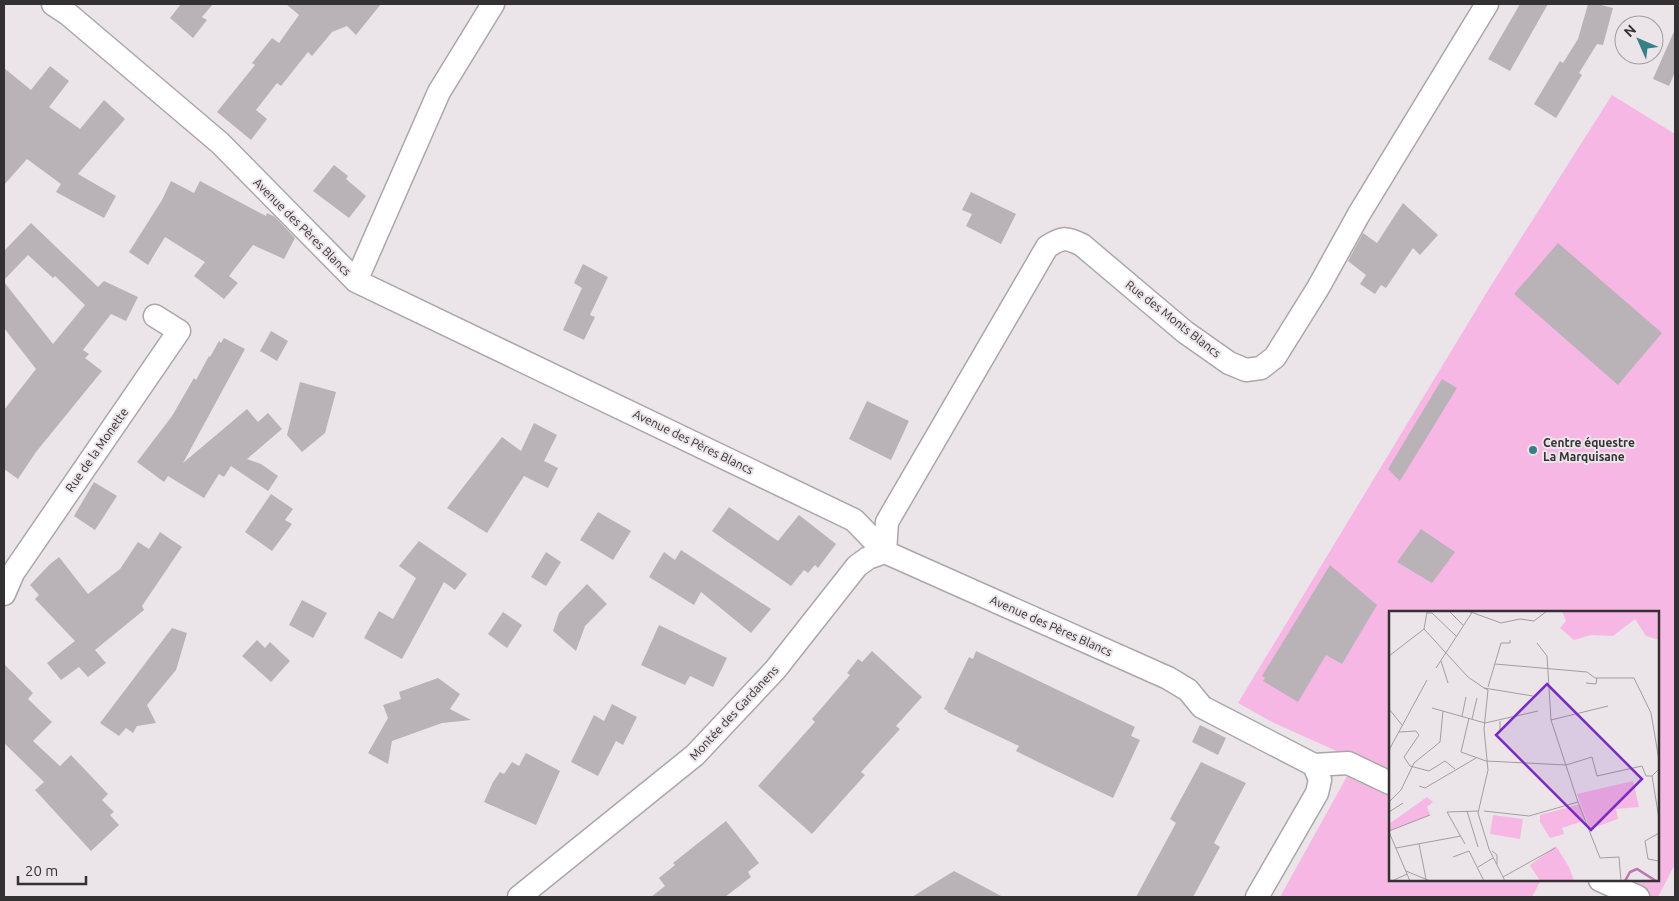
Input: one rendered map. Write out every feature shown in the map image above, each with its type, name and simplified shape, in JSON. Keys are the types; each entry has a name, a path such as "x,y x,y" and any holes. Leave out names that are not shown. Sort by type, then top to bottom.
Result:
{"street":[{"name":"Avenue des Pères Blancs","path":"53,4 68,14 220,143 356,281 854,520 885,552 1168,678 1188,690 1202,707 1314,765"},
{"path":"356,281 439,92 493,4"},
{"name":"Rue des Monts Blancs","path":"885,552 887,522 1047,247 1058,240 1070,239 1082,245 1185,332 1229,363 1246,370 1261,368 1275,357 1318,288 1359,214 1487,4"},
{"name":"Rue de la Monette","path":"4,594 12,573 179,331 155,316"},
{"name":"Montée des Gardanens","path":"519,897 695,756 775,670 857,566 868,558 885,552"},
{"path":"1257,897 1317,793 1320,780 1314,765 1348,763 1389,783"},
{"path":"1602,881 1638,897"}],"shaded area":[{"name":"Centre équestre La Marquisane","path":"1612,95 1675,134 1675,864 1658,897 1650,897 1615,881 1659,881 1659,611 1389,611 1389,775 1274,723 1238,703 1490,287"},
{"path":"1350,771 1389,789 1389,881 1540,881 1532,897 1280,897"}],"building":[{"path":"181,4 213,4 202,17 207,20 193,38 170,18"},
{"path":"286,4 381,4 356,35 347,26 332,32 312,56 308,52 281,86 277,83 256,110 267,119 251,140 217,112 255,65 252,63 272,38 279,43 299,15"},
{"path":"1520,4 1548,4 1510,71 1488,59"},
{"path":"1588,4 1613,8 1603,45 1597,44 1579,73 1582,75 1556,118 1534,104 1560,61 1563,63 1578,39"},
{"path":"1675,29 1675,72 1669,86 1653,79 1659,65 1664,65 1664,54"},
{"path":"50,66 69,81 49,107 80,129 104,100 125,119 78,174 116,196 104,218 56,192 61,184 27,159 4,185 4,68 31,90"},
{"path":"334,165 348,176 346,179 366,196 349,218 313,191"},
{"path":"171,181 194,193 200,181 266,216 267,213 275,217 295,238 284,259 253,245 229,276 238,283 224,299 194,276 205,262 165,237 148,265 129,252 162,200"},
{"path":"971,192 1016,214 1001,244 966,226 972,214 962,210"},
{"path":"1403,203 1438,235 1420,255 1413,248 1386,288 1381,285 1375,294 1360,284 1366,275 1348,261 1363,233 1377,243"},
{"path":"31,223 98,287 104,281 138,297 126,321 111,314 83,350 89,354 85,358 102,371 36,452 18,479 4,469 4,410 36,369 4,328 4,282 53,344 85,305 55,276 53,278 28,255 4,280 4,251"},
{"path":"1558,243 1662,333 1618,385 1514,294"},
{"path":"583,264 608,277 590,315 595,317 584,340 563,330 582,288 574,283"},
{"path":"271,331 288,341 277,361 260,351"},
{"path":"224,338 245,349 183,463 247,409 258,422 268,413 282,429 247,459 261,464 278,476 268,491 231,466 224,477 219,474 204,498 168,476 164,482 137,462 172,416 194,378 196,380 219,341 221,343"},
{"path":"1442,379 1457,388 1400,481 1388,469"},
{"path":"300,382 336,392 325,433 302,452 287,435"},
{"path":"867,401 909,421 891,460 849,439"},
{"path":"534,423 557,435 544,461 558,468 548,488 524,476 487,533 447,508 502,437 521,451"},
{"path":"94,482 117,496 95,530 74,516"},
{"path":"271,494 293,509 285,520 292,524 272,551 245,532"},
{"path":"729,507 778,541 799,515 836,544 818,568 815,565 808,573 804,570 791,586 712,531"},
{"path":"598,512 631,531 613,560 580,540"},
{"path":"1421,529 1455,552 1432,583 1397,562"},
{"path":"160,532 182,547 142,606 144,610 95,650 106,663 88,677 79,667 61,680 47,663 75,641 35,599 39,595 30,585 59,557 88,594 120,569 138,542 149,549"},
{"path":"419,541 467,574 455,590 444,582 402,659 364,638 379,611 393,619 416,578 399,566"},
{"path":"681,550 771,609 751,633 701,592 694,605 649,577 664,552 675,560"},
{"path":"546,552 561,562 546,586 531,577"},
{"path":"1330,565 1377,605 1342,664 1326,655 1298,702 1263,681 1265,678 1262,676"},
{"path":"587,584 607,604 585,626 576,651 553,631 559,613"},
{"path":"302,600 327,613 313,638 289,625"},
{"path":"503,612 522,625 507,648 488,634"},
{"path":"659,625 727,658 713,687 690,676 685,685 641,665"},
{"path":"172,628 187,633 176,670 147,705 156,723 137,726 133,733 126,728 119,736 100,723"},
{"path":"257,640 265,648 270,642 290,661 271,682 242,656"},
{"path":"872,651 922,697 896,726 900,729 861,772 865,775 812,834 758,786 815,722 812,719 850,675 847,673 858,659 862,662"},
{"path":"976,651 1135,727 1131,736 1140,740 1113,798 1016,751 1019,746 944,709 969,657 973,659"},
{"path":"4,664 33,693 28,699 52,722 33,741 60,766 71,755 108,794 102,800 114,812 110,815 119,825 91,851 35,790 44,782 4,743"},
{"path":"438,678 460,694 450,709 471,720 442,723 392,741 388,764 368,753 388,718 383,705 401,699 399,692"},
{"path":"612,704 637,717 623,745 616,741 598,776 571,762 594,715 604,721"},
{"path":"1200,725 1226,738 1218,755 1192,742"},
{"path":"526,753 560,771 536,825 484,802 500,772 504,774 512,762 519,766"},
{"path":"1201,762 1246,783 1214,843 1220,847 1193,897 1136,897 1176,823 1170,819"},
{"path":"726,821 759,863 748,872 751,877 725,897 651,897 665,886 659,878 675,865 673,863"},
{"path":"954,871 1003,897 912,897"}],"place":[{"name":"Centre équestre La Marquisane","path":"1533,450"}]}
